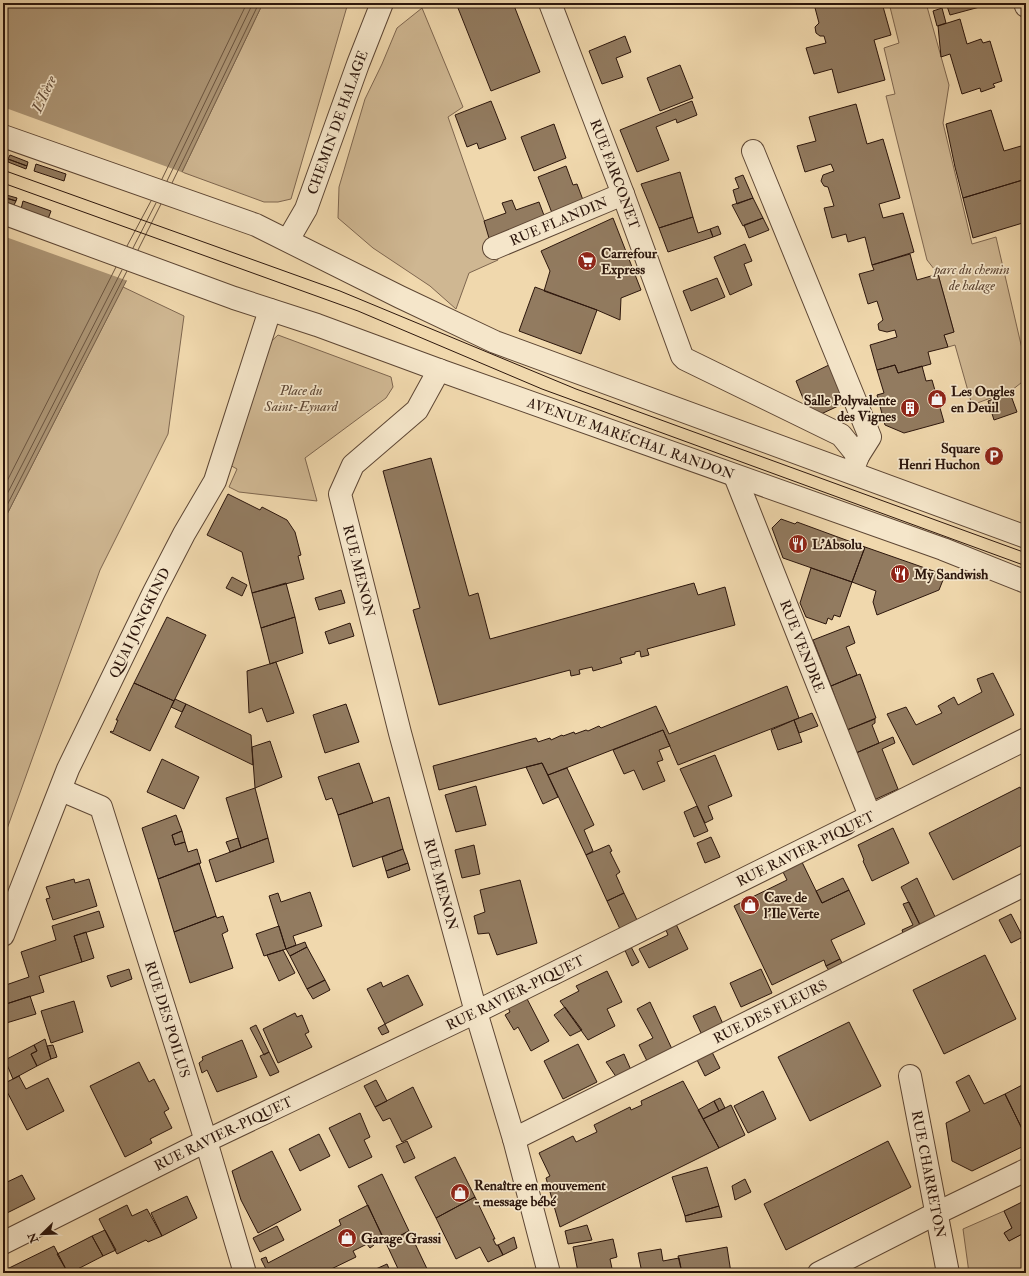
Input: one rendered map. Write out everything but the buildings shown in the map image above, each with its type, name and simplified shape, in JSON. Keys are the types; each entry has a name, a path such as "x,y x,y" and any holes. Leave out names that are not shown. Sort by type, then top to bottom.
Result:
{"street":[{"name":"CHEMIN DE HALAGE","path":"288,240 306,209 358,64 382,3"},
{"name":"RUE FARCONET","path":"550,3 623,194 682,356 685,359 841,435 855,465"},
{"path":"3,136 256,225 393,294 495,342 855,465 1026,537"},
{"path":"753,151 870,437 855,465"},
{"name":"RUE FLANDIN","path":"494,248 623,194"},
{"name":"AVENUE MARÉCHAL RANDON","path":"3,213 234,298 318,325 439,370 943,549 1026,582"},
{"name":"QUAI JONGKIND","path":"3,935 68,769 154,592 184,534 215,481 270,310"},
{"name":"RUE MENON","path":"439,370 417,410 353,465 340,494 400,733 476,1012 514,1140 549,1273"},
{"name":"RUE VENDRE","path":"735,476 870,816"},
{"name":"RUE RAVIER-PIQUET","path":"3,1243 206,1141 476,1012 1026,739"},
{"name":"RUE DES POILUS","path":"61,790 101,807 206,1141 245,1273"},
{"name":"RUE DES FLEURS","path":"514,1140 1026,884"},
{"name":"RUE CHARRETON","path":"910,1076 948,1273"},
{"path":"819,1273 1026,1170"}],"green space":[{"path":"263,3 348,3 291,199 278,202 264,202 182,172"},
{"name":"parc du chemin de halage","path":"889,3 926,3 949,85 943,123 972,244 996,237 1026,366 1026,379 1012,390 972,405 955,345 948,347 944,335 954,332 938,274 927,260 886,96 895,94 884,48 899,43"},
{"path":"422,8 463,107 448,117 498,260 469,273 456,309 430,286 373,248 338,218 339,187 365,99 397,28"},
{"path":"123,287 184,316 168,434 100,570 3,840 3,522"},
{"name":"Place du Saint-Eynard","path":"278,335 391,377 393,387 386,398 305,458 317,501 239,492 229,487 237,469 228,464 262,350"},
{"path":"1004,1211 1012,1228 1004,1233 1009,1241 1026,1232 1026,1273 969,1273 963,1229"}],"water":[{"name":"L'Isère","path":"3,3 263,3 182,172 3,522"}],"pier":[{"path":"3,107 184,173 128,281 3,236"}],"tram line":[{"path":"3,170 340,291 576,389 1026,553"},
{"path":"3,183 358,311 542,389 1026,566"}],"place":[{"name":"Carrefour Express","path":"587,261"},
{"name":"Les Ongles en Deuil","path":"937,399"},
{"name":"Salle Polyvalente des Vignes","path":"910,408"},
{"name":"Square Henri Huchon","path":"994,456"},
{"name":"L'Absolu","path":"798,544"},
{"name":"My Sandwish","path":"900,574"},
{"name":"Cave de l'Ile Verte","path":"750,905"},
{"name":"Renaître en mouvement - message bébé","path":"460,1193"},
{"name":"Garage Grassi","path":"347,1238"}]}
